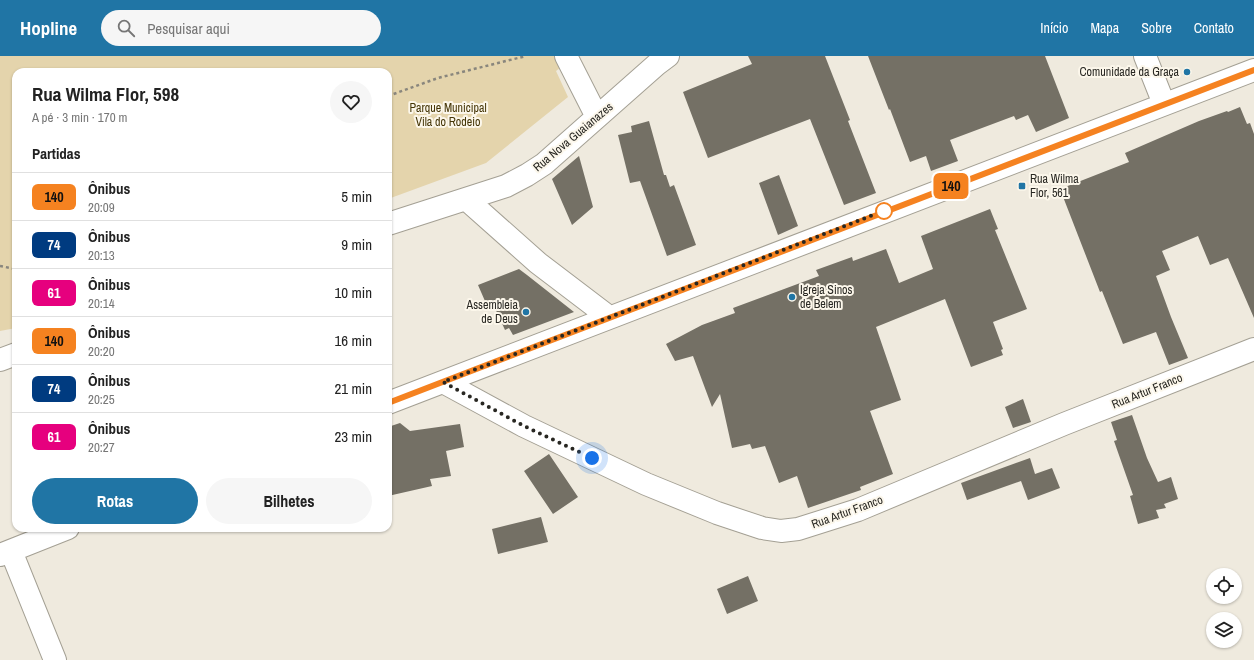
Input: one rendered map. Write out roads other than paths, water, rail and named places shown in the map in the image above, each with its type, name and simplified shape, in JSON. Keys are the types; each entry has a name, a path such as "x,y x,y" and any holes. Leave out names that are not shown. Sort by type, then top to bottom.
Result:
{"street":[{"path":"566,56 597,117"},
{"name":"Rua Nova Guaianazes","path":"392,223 506,186 527,175 544,164 668,56"},
{"path":"1145,56 1164,104"},
{"path":"392,401 1254,70"},
{"path":"466,199 538,263 609,317"},
{"name":"Rua Artur Franco","path":"443,382 524,426 646,484 717,513 762,528 781,531 798,530 858,510 1071,421 1254,349"},
{"path":"0,360 12,356"},
{"path":"55,660 6,553 58,532"}],"place":[{"name":"Comunidade da Graça","path":"1187,72"},
{"name":"Rua Wilma Flor, 561","path":"1022,186"},
{"name":"Igreja Sinos de Belem","path":"792,297"},
{"name":"Assembleia de Deus","path":"526,312"}],"park label":[{"name":"Parque Municipal Vila do Rodeio","path":"448,115"}]}
